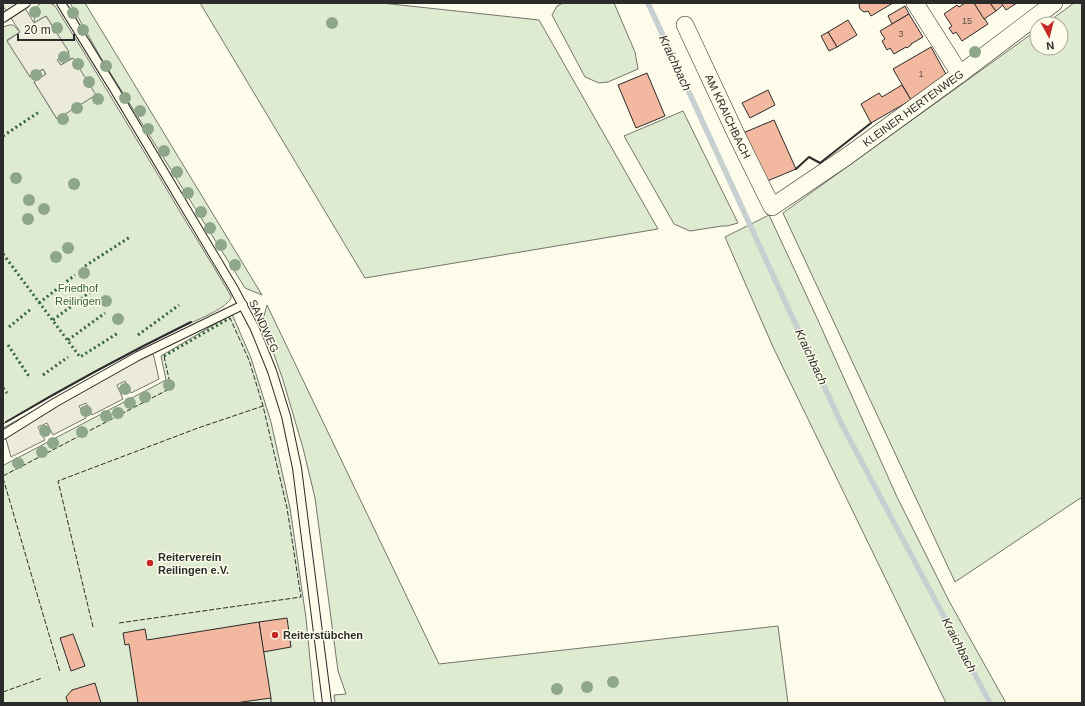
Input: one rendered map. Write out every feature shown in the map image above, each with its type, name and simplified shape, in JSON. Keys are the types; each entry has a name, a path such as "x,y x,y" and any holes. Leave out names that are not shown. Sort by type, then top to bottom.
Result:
{"street":[{"path":"915,3 960,74"},
{"name":"KLEINER HERTENWEG","path":"772,207 846,157 960,74 1052,3"},
{"name":"AM KRAICHBACH","path":"685,25 772,207"}],"lane":[{"path":"3,18 26,3"},
{"name":"SANDWEG","path":"61,3 244,305 272,371 286,416 296,460 326,703"},
{"path":"3,436 56,402 138,356 244,305"}],"green space":[{"name":"Friedhof Reilingen","path":"41,3 50,3 55,6 180,211 231,298 226,304 215,312 161,337 94,372 28,409 3,425 3,27 13,25 20,32 7,40 30,77 43,69 46,74 34,82 57,119 72,58 61,65 57,60 69,53 46,16 34,23 35,8"},
{"path":"70,3 85,3 262,295 245,288 101,58"},
{"path":"200,3 382,3 539,20 658,229 365,278"},
{"path":"563,3 614,3 635,52 638,69 608,82 599,83 585,77 552,15 557,6"},
{"path":"1074,3 1082,3 1082,497 955,582 783,213 1029,36 1029,56 1069,56 1069,16 1056,16"},
{"path":"683,111 738,223 690,231 674,224 624,136"},
{"path":"769,215 897,497 949,601 1006,703 946,703 773,347 725,237"},
{"path":"267,305 439,664 778,626 788,703 335,703 334,695 346,694 338,671 315,498 303,448 283,380 265,329 264,316"},
{"name":"Reiterverein Reilingen e.V.","path":"232,314 251,358 271,422 290,508 306,618 314,700 316,703 3,703 3,465 166,380 161,356"}],"shaded area":[{"path":"3,3 22,3 34,23 46,16 69,52 57,60 61,65 73,58 96,95 57,119 34,82 46,74 43,69 30,77 7,41 20,32 3,6"},
{"path":"150,346 159,379 131,393 125,381 117,385 123,399 92,415 86,403 79,406 86,418 53,435 47,423 38,427 45,440 11,457 3,428"}],"building":[{"path":"860,3 893,3 871,16 868,11 864,12 860,9"},
{"path":"965,3 974,3 988,24 962,41 956,32 953,34 949,28 952,26 944,14 957,5 959,7"},
{"path":"974,3 990,3 996,11 984,19"},
{"path":"990,3 1001,3 1003,5 996,11"},
{"path":"1001,3 1017,3 1006,10"},
{"path":"905,6 909,14 892,24 888,16"},
{"path":"909,14 923,37 907,48 906,47 894,54 890,48 887,50 882,41 885,39 880,31"},
{"path":"848,20 857,35 837,47 828,32"},
{"path":"828,32 837,47 829,51 821,36"},
{"path":"931,47 948,78 911,100 893,69"},
{"path":"647,73 665,116 636,128 618,85"},
{"path":"902,85 911,100 871,123 861,104 879,93 882,97"},
{"path":"768,90 775,105 750,118 742,103"},
{"path":"774,120 796,169 765,182 743,133"},
{"name":"Reiterstübchen","path":"287,618 291,647 263,652 259,622"},
{"path":"259,622 271,698 235,703 138,703 129,644 125,645 123,633 145,629 147,640"},
{"path":"73,634 85,666 71,671 60,638"},
{"path":"95,683 101,703 68,703 66,697 72,690"}],"waterway":[{"name":"Kraichbach","path":"648,3 841,423 990,703"}],"hedge":[{"path":"3,136 39,112"},
{"path":"85,266 130,237"},
{"path":"3,254 80,357 118,333"},
{"path":"39,303 75,275"},
{"path":"53,320 90,292"},
{"path":"138,335 179,305"},
{"path":"9,327 31,309"},
{"path":"68,340 105,313"},
{"path":"164,356 230,318"},
{"path":"8,345 30,378"},
{"path":"43,375 68,357"},
{"path":"3,388 7,393"}],"fence":[{"path":"119,623 301,597 287,508 263,406 249,360 230,318"},
{"path":"3,476 171,388 164,356"},
{"path":"93,627 58,481 198,428 263,406"},
{"path":"3,478 60,672"},
{"path":"3,692 42,678"},
{"path":"271,698 271,703"}],"wall":[{"path":"796,169 809,157 820,163 871,123"},
{"path":"6,422 98,370 191,322"}],"place":[{"name":"Reiterverein Reilingen e.V.","path":"150,563"},
{"name":"Reiterstübchen","path":"275,635"}]}
